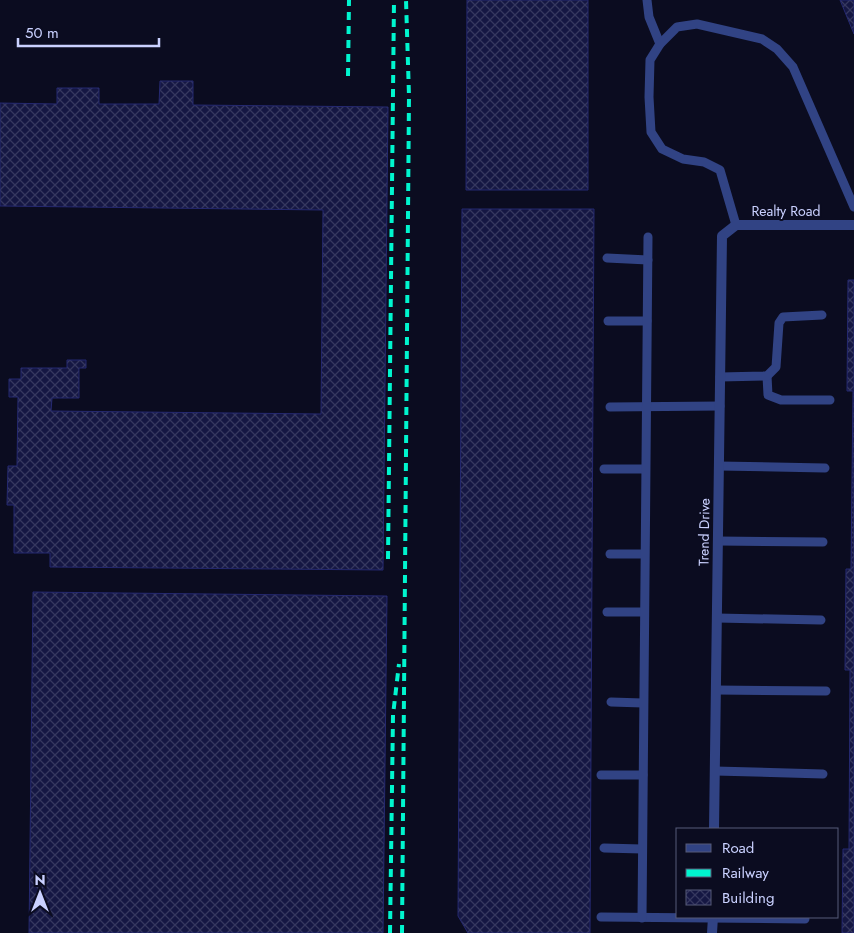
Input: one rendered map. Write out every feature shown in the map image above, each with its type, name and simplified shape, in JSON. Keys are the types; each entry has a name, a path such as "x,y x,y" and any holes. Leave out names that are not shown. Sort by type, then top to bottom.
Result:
{"street":[{"name":"Realty Road","path":"722,236 736,224 854,225"},
{"name":"Trend Drive","path":"714,828 722,236"},
{"path":"712,933 713,918"}],"lane":[{"path":"647,0 649,17 660,44"},
{"path":"736,224 720,170 704,162 683,159 662,149 651,132 649,97 650,60 660,44 677,27 697,24 762,39 777,49 793,68 854,207"},
{"path":"642,918 648,237"},
{"path":"607,258 648,260"},
{"path":"720,377 767,376 776,367 779,323 783,317 822,315"},
{"path":"608,321 647,321"},
{"path":"767,376 768,395 781,400 830,400"},
{"path":"610,407 720,406"},
{"path":"719,466 825,468"},
{"path":"604,469 645,469"},
{"path":"718,541 823,542"},
{"path":"610,554 644,554"},
{"path":"607,612 644,612"},
{"path":"717,618 820,620"},
{"path":"716,690 826,692"},
{"path":"611,702 643,703"},
{"path":"715,771 823,774"},
{"path":"601,775 643,775"},
{"path":"604,848 642,849"},
{"path":"601,917 805,919"}],"building":[{"path":"467,0 588,0 588,190 466,190"},
{"path":"840,0 854,0 854,34"},
{"path":"160,81 193,81 193,105 388,107 383,570 50,567 50,553 14,553 14,505 7,505 8,466 17,466 18,397 9,397 9,379 21,379 21,368 67,368 67,360 86,360 86,368 79,368 79,398 52,398 51,411 321,414 323,210 0,206 0,103 57,104 57,88 99,88 99,104 159,104"},
{"path":"462,209 594,209 590,933 468,933 458,916"},
{"path":"848,280 854,280 854,933 842,933 843,849 849,849 850,670 845,670 846,569 851,569 853,391 847,391"},
{"path":"33,592 387,596 383,933 29,933"}],"railway":[{"path":"348,76 349,0"},
{"path":"388,559 394,0"},
{"path":"402,933 409,96 406,0"},
{"path":"390,933 393,715 399,664"}]}
